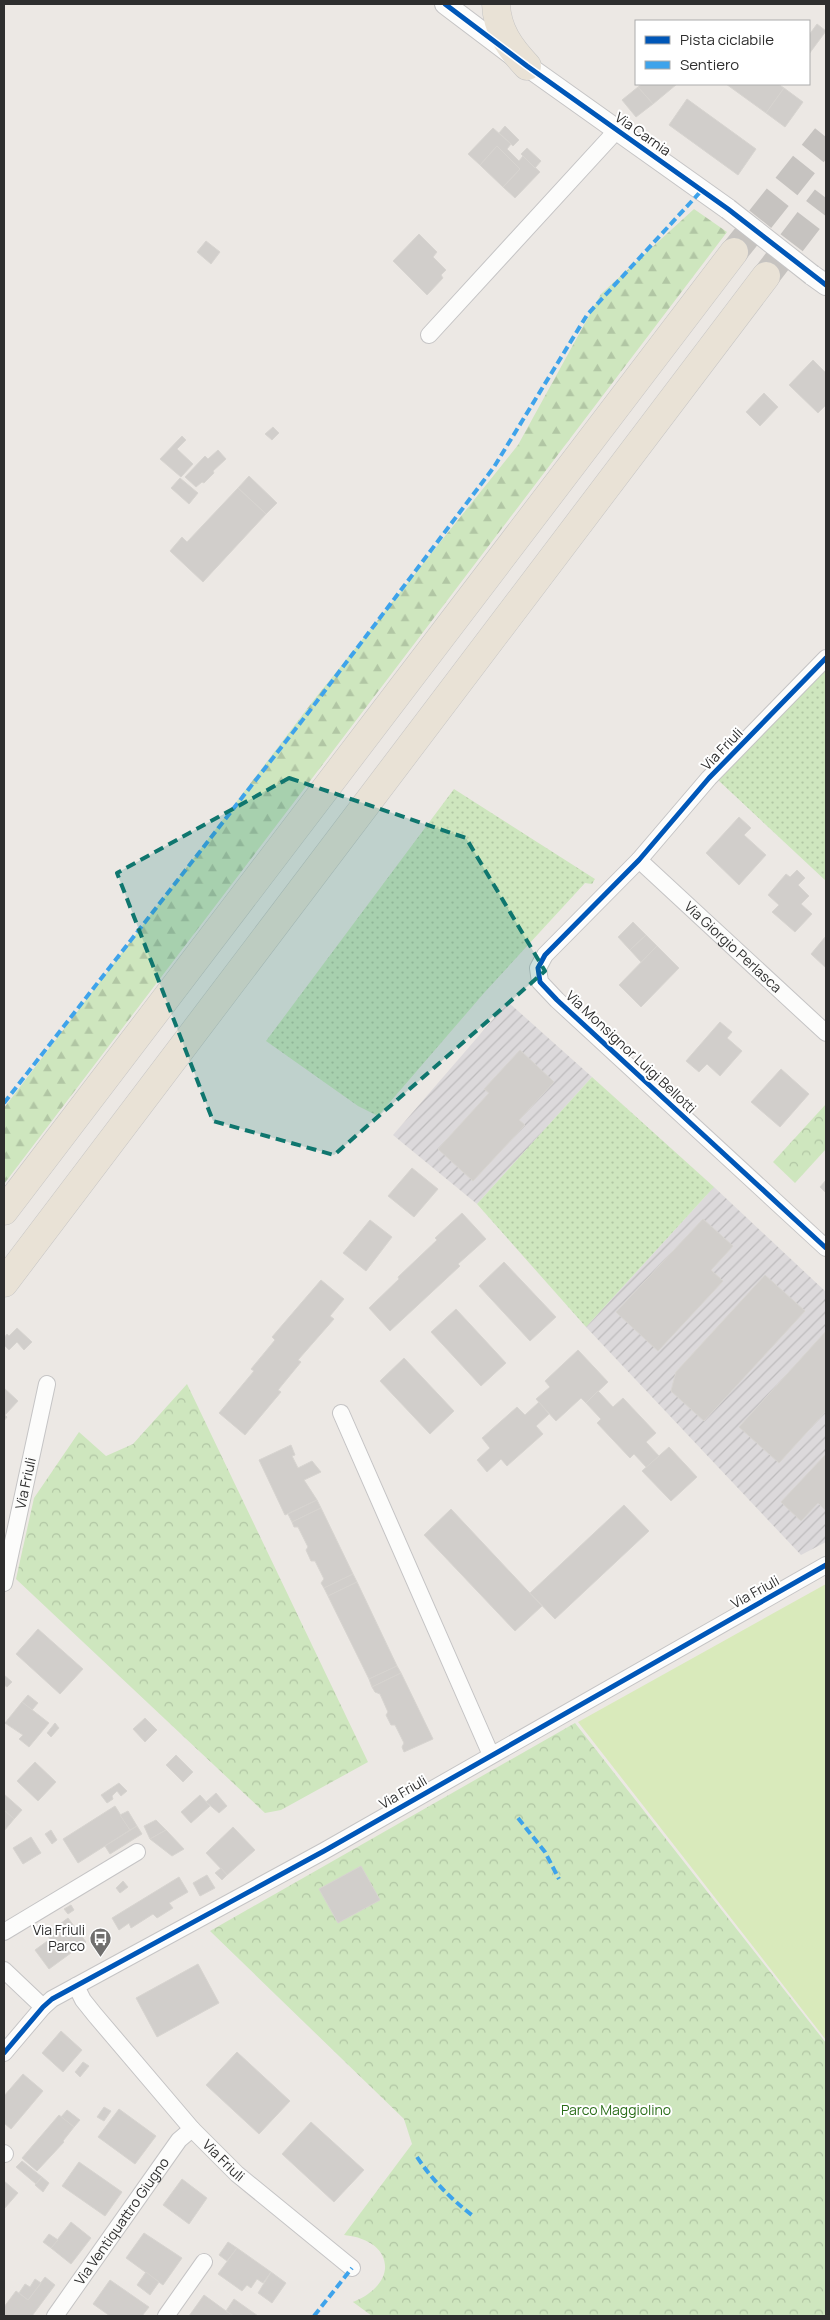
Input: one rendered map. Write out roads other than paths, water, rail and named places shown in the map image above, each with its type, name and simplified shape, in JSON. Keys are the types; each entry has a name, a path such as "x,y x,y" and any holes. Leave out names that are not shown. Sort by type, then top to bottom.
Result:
{"highway":[{"path":"496,4 498,21 504,37 513,52 527,66"},
{"path":"4,1211 734,252"},
{"path":"4,1284 766,276"}],"street":[{"name":"Via Carnia","path":"445,4 527,66 728,209 819,280"},
{"name":"Via Carnia","path":"429,335 617,130"},
{"name":"Via Friuli","path":"639,860 709,778 826,658"},
{"name":"Via Giorgio Perlasca","path":"639,860 826,1033"},
{"name":"Via Monsignor Luigi Bellotti","path":"639,860 545,955 538,968 540,982 557,1000 826,1248"},
{"name":"Via Friuli","path":"4,1583 47,1384"},
{"path":"342,1413 491,1755"},
{"name":"Via Friuli","path":"4,2053 52,1999 316,1855 826,1565"},
{"path":"4,1932 137,1852"},
{"path":"4,1970 43,2007"},
{"name":"Via Friuli","path":"76,1986 83,2000 95,2015 192,2129 237,2174 352,2268"},
{"name":"Via Ventiquattro Giugno","path":"55,2316 179,2140 192,2129"},
{"path":"166,2316 204,2262"}],"tunnel":[{"path":"734,252 826,137"},
{"path":"766,276 826,198"}],"place":[{"name":"Via Friuli Parco","path":"101,1957"}],"park label":[{"name":"Parco Maggiolino","path":"616,2110"}]}
